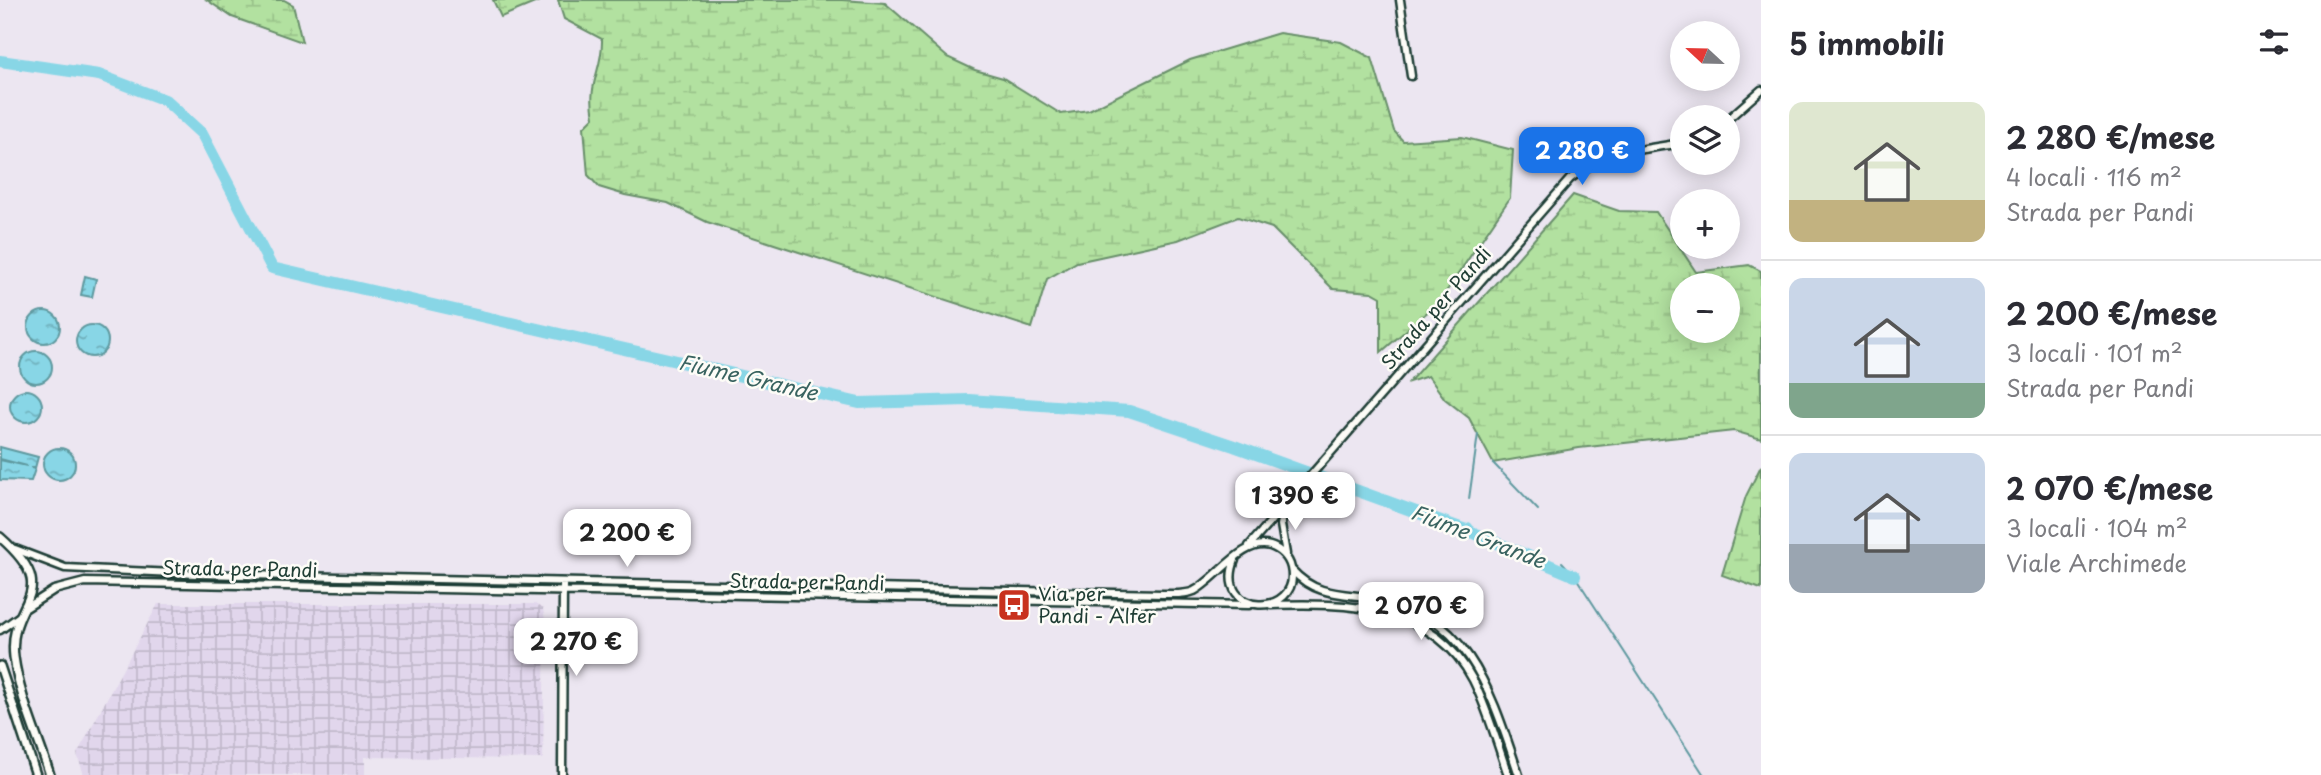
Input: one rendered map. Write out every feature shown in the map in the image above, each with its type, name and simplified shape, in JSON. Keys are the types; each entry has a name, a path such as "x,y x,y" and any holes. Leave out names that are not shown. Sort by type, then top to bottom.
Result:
{"street":[{"path":"1400,0 1410,76"},
{"path":"1740,109 1761,90"},
{"name":"Strada per Pandi","path":"15,549 55,566 79,570 1184,594 1194,591 1247,548 1570,179 1588,163 1609,156 1670,145"},
{"path":"1288,502 1281,525 1292,569 1305,582 1322,592 1399,604 1421,614 1448,632 1470,657 1485,681 1518,775"},
{"path":"0,630 20,615 30,596 30,576 25,561 15,549 2,540"},
{"path":"1247,548 1264,545 1274,548 1288,561"},
{"path":"1234,561 1231,569 1233,586 1243,600 1262,606 1282,598 1288,590 1292,569"},
{"name":"Strada per Pandi","path":"26,608 54,590 85,582 1372,608 1396,614 1428,630 1458,655 1473,680 1508,775"},
{"path":"562,775 563,582"},
{"path":"20,615 14,651 18,675 50,775"},
{"path":"0,666 36,775"}],"shaded area":[{"path":"158,604 535,604 543,609 545,620 543,759 365,757 365,775 84,775 77,754"}],"green space":[{"path":"207,0 284,0 293,5 302,42 232,17"},
{"path":"493,0 542,0 501,17"},
{"path":"558,0 842,0 885,3 947,57 975,70 1003,78 1061,114 1089,110 1190,60 1279,33 1341,42 1372,58 1394,131 1403,141 1462,137 1513,150 1510,198 1439,302 1381,352 1381,297 1372,292 1333,289 1272,228 1238,217 1178,240 1077,262 1047,279 1032,328 707,222 668,203 599,187 588,175 584,127 594,117 592,94 602,39 564,19"},
{"path":"1573,195 1619,211 1656,212 1670,233 1670,259 1687,259 1696,272 1749,265 1761,271 1761,439 1734,431 1579,448 1493,463 1469,418 1445,399 1428,376 1409,382"},
{"path":"1761,466 1761,589 1722,575 1746,496"}],"water":[{"path":"85,276 96,279 92,297 81,295"},
{"path":"44,311 55,316 60,327 55,338 44,343 33,338 28,327 33,316"},
{"path":"92,325 103,330 108,341 103,352 92,357 81,352 76,341 81,330"},
{"path":"36,351 47,356 52,367 47,378 36,383 25,378 20,367 25,356"},
{"path":"26,390 38,394 42,406 38,418 26,422 14,418 10,406 14,394"},
{"path":"0,447 38,457 35,468 31,468 35,469 31,481 0,480 0,460 27,466 0,459"},
{"path":"59,448 70,453 75,464 70,475 59,480 48,475 43,464 48,453"}],"waterway":[{"name":"Fiume Grande","path":"0,61 99,75 165,100 202,134 272,268 859,403 969,400 1129,411 1474,533 1575,576"},
{"path":"1469,499 1478,434"},
{"name":"Fiume Grande","path":"1493,463 1538,510"},
{"name":"Fiume Grande","path":"1469,526 1474,533"},
{"name":"Fiume Grande","path":"1562,562 1575,576 1704,775"}],"place":[{"name":"Via per Pandi - Alfer","path":"1014,605"}]}
